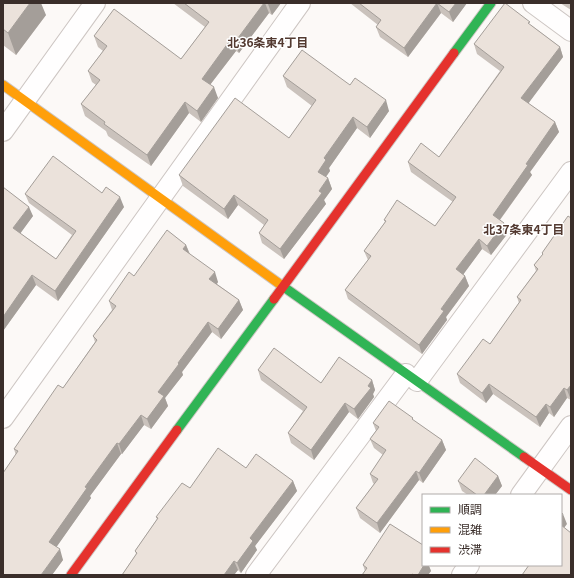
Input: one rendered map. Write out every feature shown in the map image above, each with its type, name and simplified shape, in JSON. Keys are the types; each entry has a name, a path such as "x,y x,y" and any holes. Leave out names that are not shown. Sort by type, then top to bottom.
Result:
{"street":[{"path":"3,130 95,3"},
{"path":"3,418 300,3"},
{"path":"71,575 491,3"},
{"path":"533,3 571,31"},
{"path":"3,85 571,490"},
{"path":"256,575 571,172"},
{"path":"522,494 571,426"},
{"path":"462,575 468,566"}],"building":[{"path":"3,3 30,3 8,33 3,29"},
{"path":"184,3 264,3 235,42 231,39 202,79 214,87 197,111 185,102 147,155 104,124 105,122 81,104 100,80 88,71 107,46 94,36 114,9 181,59 209,22"},
{"path":"359,3 437,3 404,48 376,27 381,20"},
{"path":"437,3 456,3 449,12"},
{"path":"505,3 530,22 528,23 560,47 521,98 555,122 526,164 528,165 493,215 504,223 487,246 479,239 456,269 465,276 441,309 444,311 419,345 345,290 371,256 364,251 386,221 384,220 397,200 435,226 456,197 408,162 421,143 439,157 504,67 474,44"},
{"path":"302,50 350,85 355,78 386,100 367,127 353,117 324,158 326,160 318,172 328,178 319,191 322,193 280,249 259,233 268,220 234,195 224,209 179,175 235,98 289,138 316,100 283,76"},
{"path":"53,156 102,193 106,187 120,197 55,291 32,275 3,317 3,187 29,207 13,228 56,259 76,231 25,194"},
{"path":"568,216 571,218 571,385 567,390 564,388 550,407 546,404 536,417 489,384 482,393 457,374 483,339 490,344 521,300 517,297 538,269 534,265"},
{"path":"167,230 186,245 183,249 215,272 209,279 239,300 218,329 208,322 158,392 164,396 147,419 141,415 119,444 117,443 85,487 87,488 49,542 60,549 41,575 3,575 3,473 18,451 14,449 58,385 63,388 97,340 93,336 116,306 109,301 129,272 134,276"},
{"path":"274,348 321,383 339,357 372,380 368,386 371,388 354,409 345,403 311,450 288,433 307,407 258,370"},
{"path":"389,401 442,440 419,473 416,471 377,523 356,508 378,479 370,474 386,450 370,439 379,427 373,423"},
{"path":"218,448 246,468 256,454 293,481 250,538 253,541 237,563 234,561 224,575 122,575 137,553 135,551 158,518 156,517 182,483 190,488"},
{"path":"475,458 498,476 485,494 476,494 458,481"},
{"path":"390,524 422,544 422,566 423,566 418,575 362,575 367,568 363,565"},
{"path":"562,526 571,533 571,575 522,575 528,566 562,566"}],"traffic: fast":[{"path":"454,53 491,3"},
{"path":"281,285 524,457"},
{"path":"177,430 274,299"}],"traffic: slow":[{"path":"3,85 281,285"}],"traffic: jam":[{"path":"274,299 454,53"},
{"path":"71,575 177,430"},
{"path":"524,457 571,490"}],"district":[{"name":"北36条東4丁目","path":"268,43"},
{"name":"北37条東4丁目","path":"524,230"}]}
